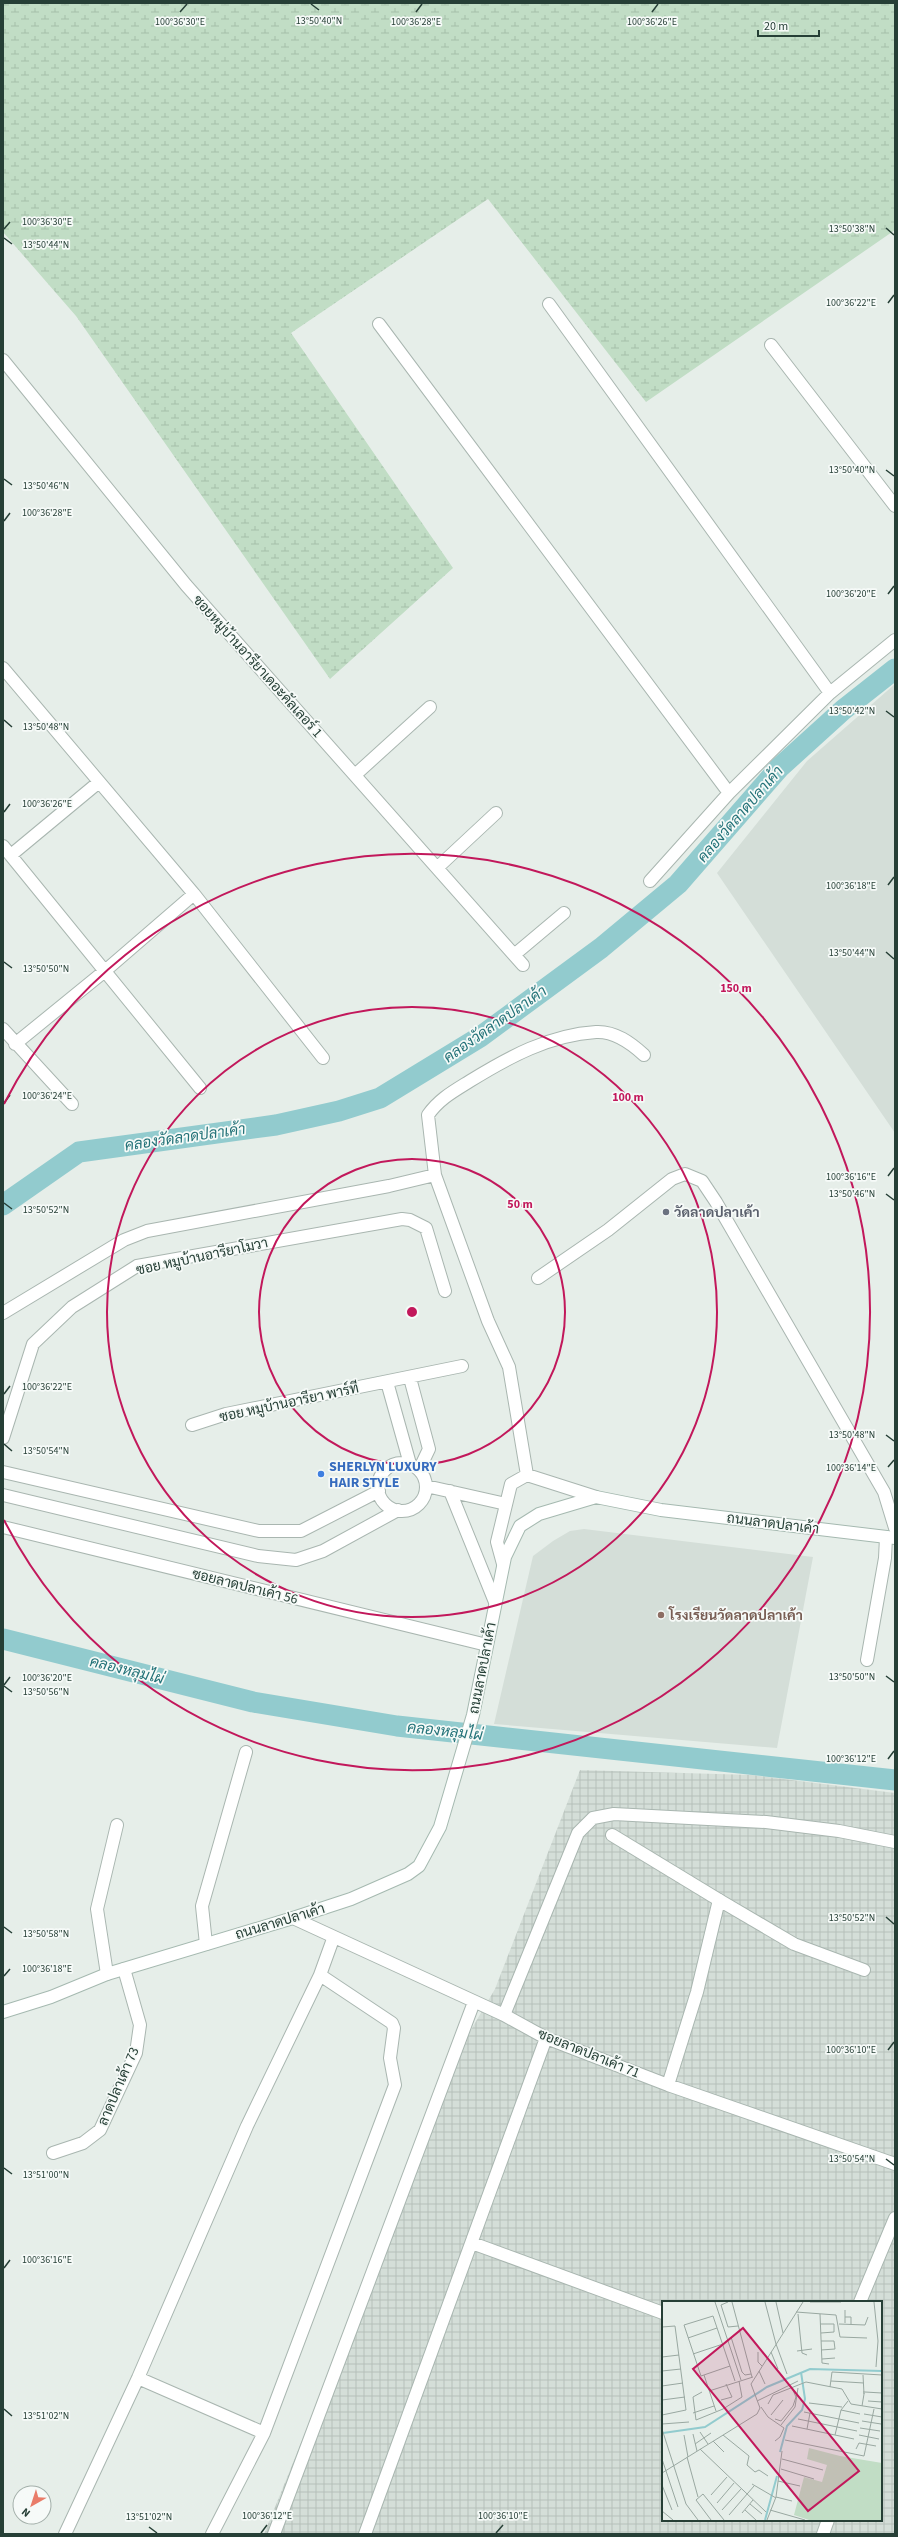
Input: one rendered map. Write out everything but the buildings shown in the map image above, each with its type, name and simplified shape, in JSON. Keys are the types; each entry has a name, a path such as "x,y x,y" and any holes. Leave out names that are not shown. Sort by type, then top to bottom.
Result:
{"street":[{"path":"549,304 830,693"},
{"path":"379,324 729,793"},
{"path":"771,345 895,506"},
{"name":"ซอยหมู่บ้านอารียาเดอะคัลเลอร์ 1","path":"3,360 186,585 523,965"},
{"path":"650,881 729,793 830,693 895,640"},
{"path":"3,668 194,894 323,1058"},
{"path":"355,775 430,707"},
{"path":"99,782 7,850 106,970 200,1088"},
{"path":"437,868 496,813"},
{"path":"15,1044 106,970 194,894"},
{"path":"514,955 564,913"},
{"path":"3,1029 15,1044 72,1104"},
{"path":"527,1475 509,1367 488,1321 435,1175 428,1115 444,1098 511,1055 549,1042 597,1032 624,1038 644,1054"},
{"path":"538,1278 608,1230 672,1179 685,1174 702,1181 716,1202 884,1492 895,1528"},
{"path":"3,1313 124,1240 147,1231 389,1186 435,1175"},
{"name":"ซอย หมูบ้านอารียาโมวา","path":"3,1438 33,1344 72,1307 138,1266 402,1219 426,1228 445,1291"},
{"name":"ซอย หมูบ้านอารียา พาร์ที","path":"192,1425 226,1414 410,1378 462,1366"},
{"path":"410,1378 429,1449 415,1467"},
{"path":"3,1495 258,1556 296,1560 323,1551 398,1510 412,1509 423,1500 426,1486 415,1467 387,1382"},
{"path":"398,1510 385,1504 379,1491 381,1475 386,1468 402,1463 415,1467"},
{"path":"3,1472 259,1531 301,1531 379,1491"},
{"path":"503,1564 497,1542 511,1484 527,1475 596,1497"},
{"path":"426,1486 506,1504"},
{"path":"450,1491 495,1602"},
{"name":"ถนนลาดปลาเค้า","path":"3,2012 51,1997 107,1974 293,1918 350,1898 408,1874 419,1866 427,1855 440,1827 473,1715 503,1564 520,1526 528,1520 554,1509 596,1497 661,1510 890,1537"},
{"name":"ซอยลาดปลาเค้า 56","path":"3,1526 487,1645"},
{"path":"867,1660 890,1537"},
{"path":"206,1944 202,1906 246,1752"},
{"path":"504,2015 578,1833 593,1818 614,1814 766,1822 839,1831 895,1842"},
{"path":"107,1974 97,1909 117,1825"},
{"path":"612,1836 794,1944 864,1970"},
{"path":"668,2085 697,1992 719,1900"},
{"name":"ซอยลาดปลาเค้า 71","path":"293,1918 333,1938 504,2015 546,2038 668,2085 895,2164"},
{"path":"65,2534 138,2378 247,2126 320,1975 333,1938"},
{"name":"ลาดปลาเค้า 73","path":"53,2153 83,2143 100,2130 136,2053 140,2025 124,1969"},
{"path":"212,2534 264,2433 396,2085 390,2058 394,2028 392,2023 320,1975"},
{"path":"274,2534 474,2002"},
{"path":"365,2534 546,2038"},
{"path":"860,2301 895,2218"},
{"path":"472,2243 662,2313"},
{"path":"138,2378 264,2433"},
{"path":"823,2534 828,2521"}],"shaded area":[{"path":"895,684 895,1133 717,873 807,761"},
{"name":"โรงเรียนวัดลาดปลาเค้า","path":"584,1529 813,1557 777,1748 494,1724 533,1556 553,1541 570,1531"},
{"path":"580,1770 752,1775 895,1793 895,2534 264,2534 465,2040 495,1989"}],"green space":[{"path":"3,3 895,3 895,230 646,402 488,199 291,333 453,568 330,679 76,316 3,232"}],"waterway":[{"name":"คลองวัดลาดปลาเค้า","path":"3,1205 79,1152 276,1125 339,1111 380,1098 480,1037 601,948 678,884 779,768 843,710 895,669"},
{"name":"คลองหลุมไผ่","path":"3,1639 253,1702 397,1726 895,1780"}],"place":[{"name":"วัดลาดปลาเค้า","path":"666,1212"},
{"name":"SHERLYN LUXURY HAIR STYLE","path":"321,1474"},
{"name":"โรงเรียนวัดลาดปลาเค้า","path":"661,1615"}]}
